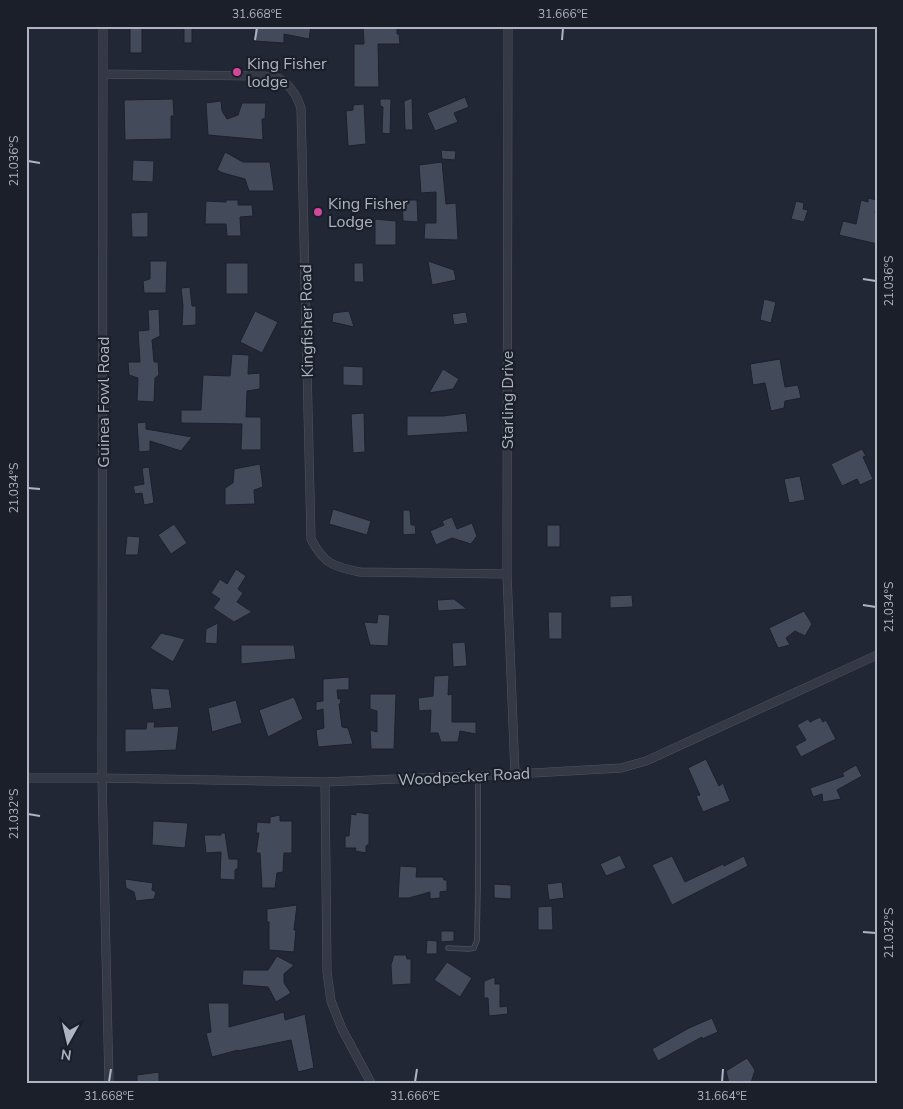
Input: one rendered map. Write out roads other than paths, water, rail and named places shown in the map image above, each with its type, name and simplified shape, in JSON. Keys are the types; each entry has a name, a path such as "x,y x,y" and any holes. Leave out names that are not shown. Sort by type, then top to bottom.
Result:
{"street":[{"name":"Guinea Fowl Road","path":"103,26 102,778 109,1083"},
{"name":"Starling Drive","path":"508,26 507,574 515,774"},
{"name":"Kingfisher Road","path":"103,74 276,77 291,88 297,96 301,108 311,539 318,552 328,562 342,568 360,572 507,574"},
{"name":"Woodpecker Road","path":"26,778 325,782 621,768 646,761 877,655"},
{"path":"325,782 327,972 331,1001 342,1029 371,1083"}],"lane":[{"path":"448,948 474,948 477,940 478,776"}],"place":[{"name":"King Fisher lodge","path":"237,72"},
{"name":"King Fisher Lodge","path":"318,212"}]}
